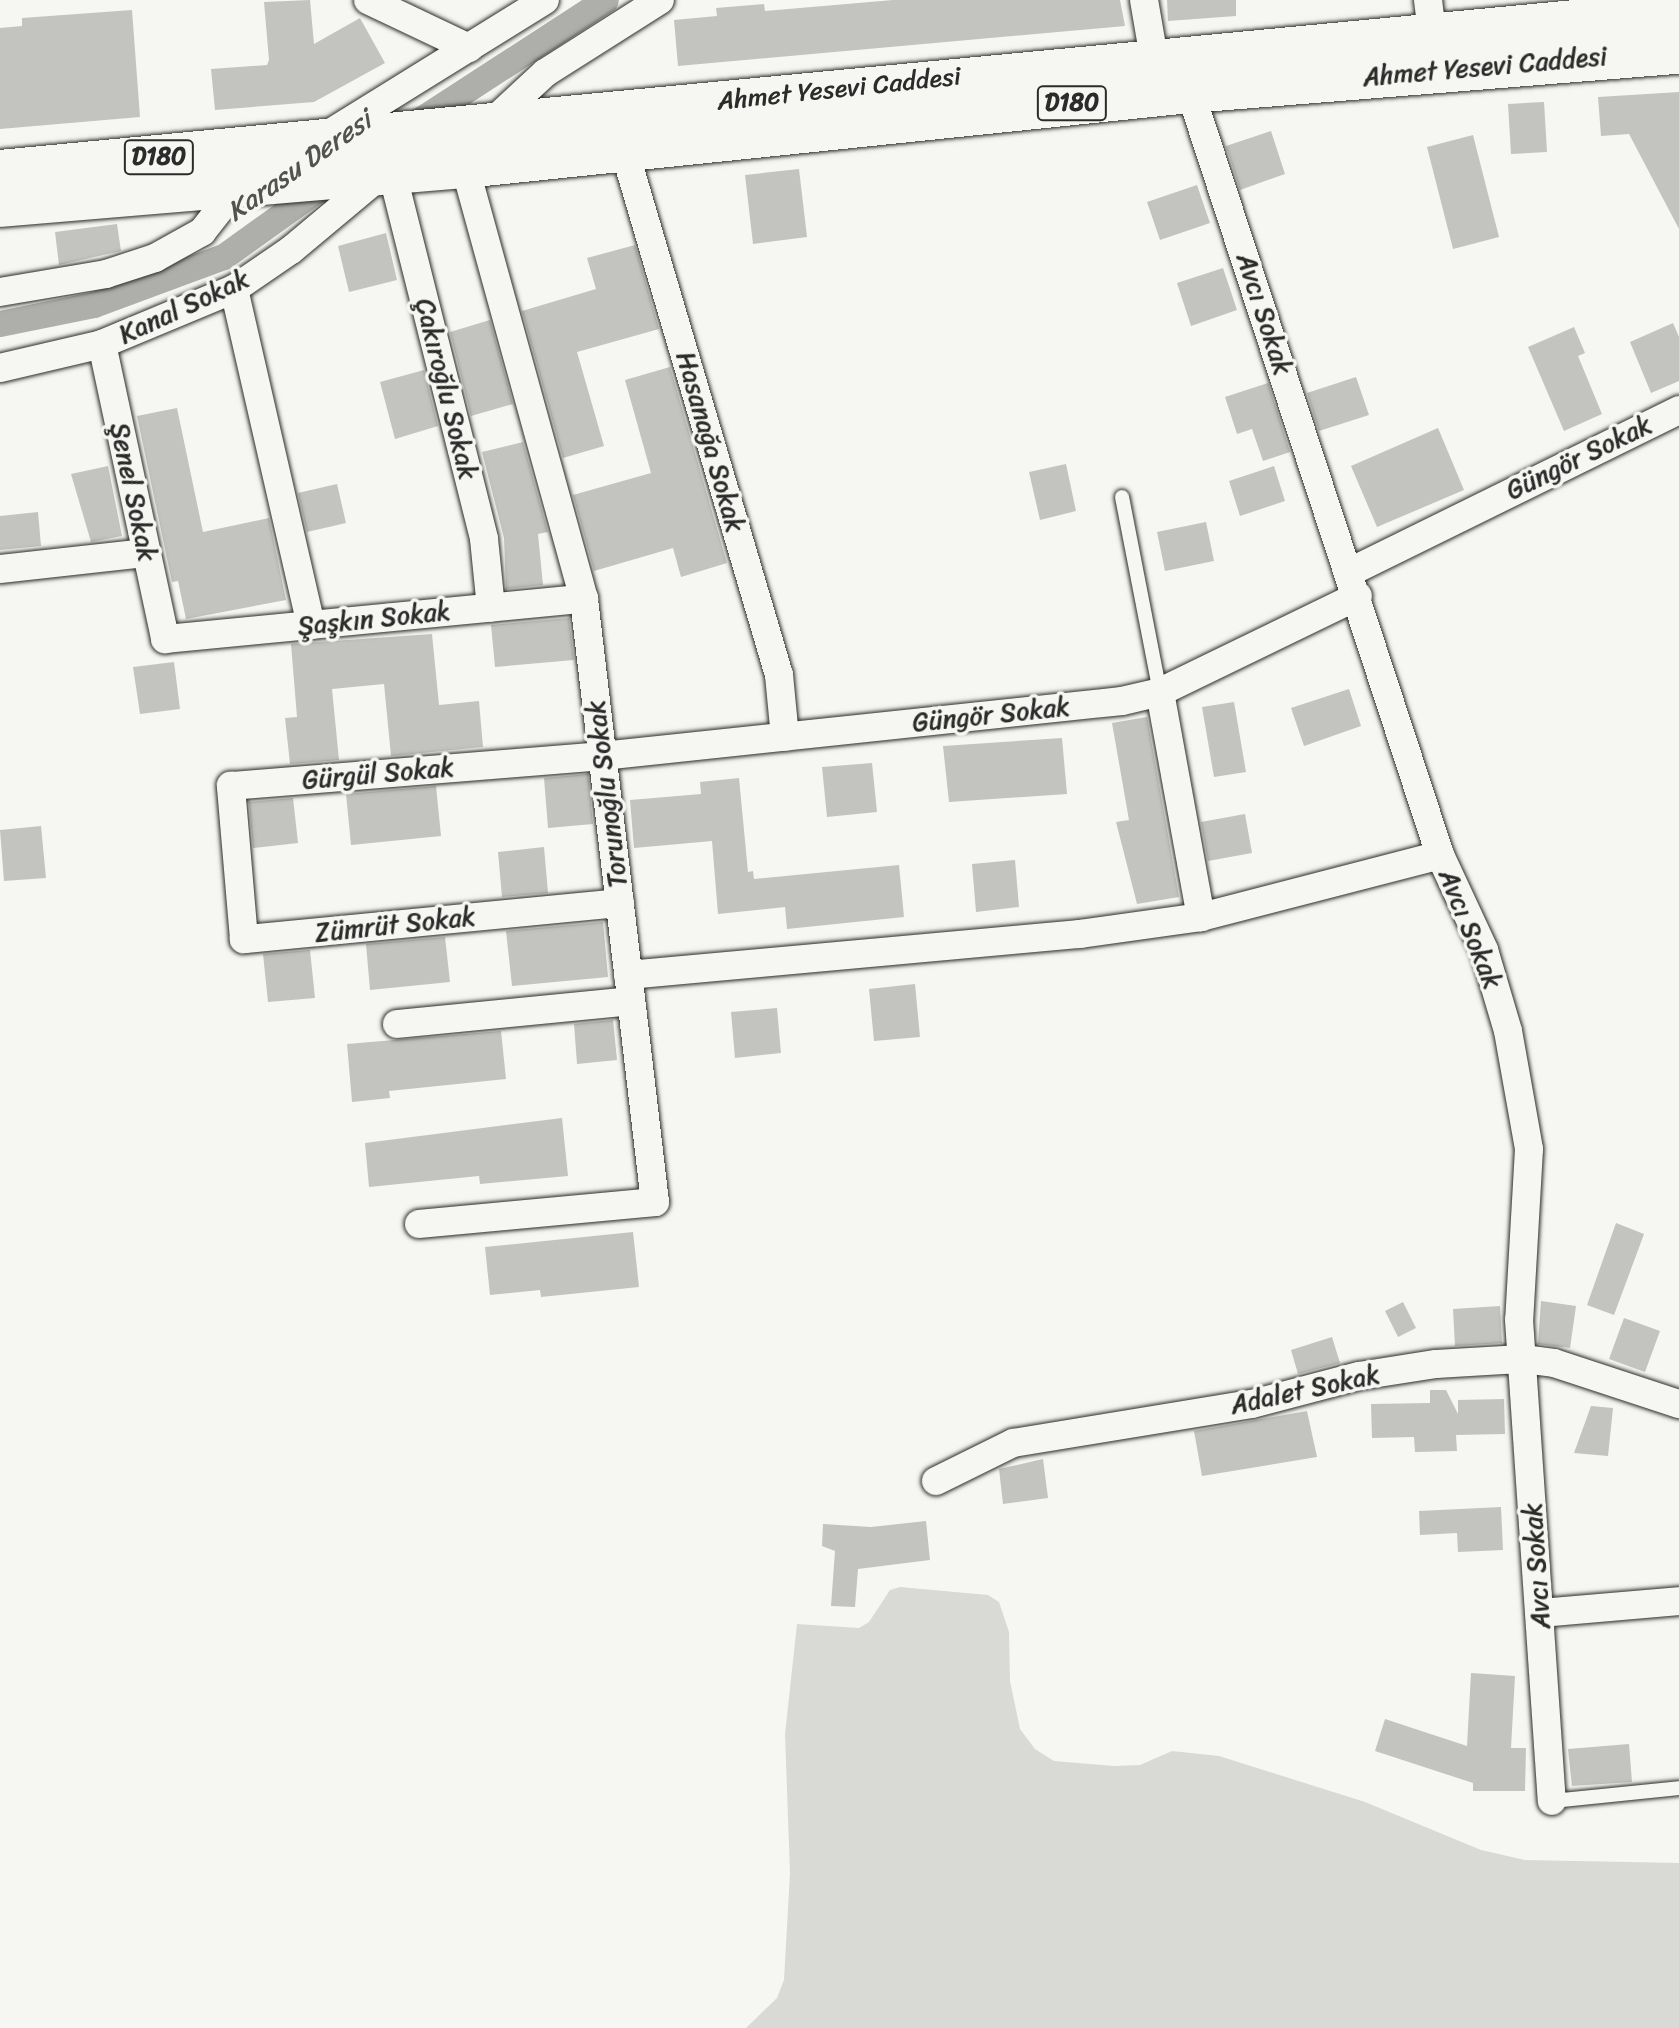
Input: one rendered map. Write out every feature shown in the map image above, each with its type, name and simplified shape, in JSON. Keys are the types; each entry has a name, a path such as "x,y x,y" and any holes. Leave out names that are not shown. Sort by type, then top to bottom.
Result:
{"highway":[{"name":"Ahmet Yesevi Caddesi","path":"0,172 1154,58 1430,17 1679,12"},
{"name":"Ahmet Yesevi Caddesi","path":"0,205 465,166 1190,91 1679,52"}],"street":[{"path":"368,0 469,48"},
{"path":"318,141 545,0"},
{"path":"490,124 545,73 660,0"},
{"path":"1144,0 1154,58"},
{"name":"Avcı Sokak","path":"1190,91 1354,584 1440,855 1484,950 1522,1098 1529,1191 1520,1265 1523,1359 1552,1801"},
{"name":"Hasanağa Sokak","path":"624,149 779,675 785,737"},
{"name":"Torunoğlu Sokak","path":"419,1224 655,1202 584,599 465,166"},
{"name":"Kanal Sokak","path":"0,368 102,344 234,289 291,250 388,172"},
{"name":"Çakıroğlu Sokak","path":"388,172 484,539 491,608"},
{"path":"0,292 106,274 155,258 202,232 238,186"},
{"path":"234,289 311,625"},
{"name":"Şenel Sokak","path":"102,344 165,639"},
{"name":"Güngör Sokak","path":"602,756 1122,701 1160,692 1679,410"},
{"path":"0,569 146,553"},
{"name":"Şaşkın Sokak","path":"165,639 584,599"},
{"path":"1160,692 1201,917"},
{"name":"Gürgül Sokak","path":"238,864 231,786 602,756"},
{"path":"397,1024 630,988 1201,917 1440,855"},
{"name":"Zümrüt Sokak","path":"238,864 244,939 620,903"},
{"name":"Adalet Sokak","path":"936,1481 984,1454 1063,1432 1252,1404 1359,1376 1523,1359 1580,1370 1679,1404"},
{"path":"1540,1613 1679,1601"}],"lane":[{"path":"1122,497 1160,692"},
{"path":"1552,1801 1679,1788"}],"shaded area":[{"path":"900,1587 988,1595 999,1602 1009,1632 1010,1681 1020,1729 1035,1749 1054,1761 1114,1766 1140,1765 1172,1751 1219,1756 1365,1802 1481,1850 1525,1860 1679,1863 1679,2028 746,2028 777,1998 784,1980 790,1873 785,1734 797,1624 859,1628 869,1622 890,1590"}],"building":[{"path":"310,0 314,44 360,18 385,63 314,102 215,110 211,69 267,65 264,2"},
{"path":"893,0 1120,0 1125,26 678,66 674,20 717,16 716,8 764,4 765,11"},
{"path":"1167,0 1236,0 1236,16 1168,21"},
{"path":"132,10 140,117 0,129 0,28 22,26 22,18"},
{"path":"1679,92 1679,229 1629,134 1601,136 1598,97"},
{"path":"1544,102 1547,152 1511,154 1508,104"},
{"path":"1271,131 1285,174 1240,190 1226,146"},
{"path":"1473,135 1499,237 1453,249 1427,147"},
{"path":"799,169 807,237 753,244 745,175"},
{"path":"1197,185 1210,223 1160,240 1147,202"},
{"path":"117,224 121,251 59,265 55,232"},
{"path":"386,233 397,280 349,292 338,246"},
{"path":"635,245 659,329 577,352 604,446 563,458 522,311 596,289 587,258"},
{"path":"1223,268 1237,310 1191,326 1177,283"},
{"path":"490,320 513,404 471,416 450,332"},
{"path":"1673,323 1679,337 1679,381 1651,393 1630,342"},
{"path":"1574,327 1585,353 1578,356 1602,414 1564,431 1528,347"},
{"path":"670,367 727,563 681,577 673,548 594,571 573,495 651,473 625,380"},
{"path":"424,370 438,426 395,439 380,382"},
{"path":"1356,377 1369,415 1319,431 1307,393"},
{"path":"1268,383 1290,452 1263,461 1252,429 1237,434 1225,397"},
{"path":"177,408 203,532 269,518 286,600 186,619 178,581 172,582 137,416"},
{"path":"1438,428 1464,490 1377,527 1351,466"},
{"path":"523,442 548,532 538,534 543,585 506,589 504,538 482,452"},
{"path":"1066,464 1076,511 1040,520 1029,472"},
{"path":"108,466 122,536 91,542 71,474"},
{"path":"1274,466 1285,501 1240,516 1229,481"},
{"path":"337,484 346,523 307,532 298,493"},
{"path":"38,512 41,546 0,550 0,516"},
{"path":"1206,522 1214,561 1165,571 1157,532"},
{"path":"569,618 574,660 495,667 491,625"},
{"path":"432,634 439,705 479,701 483,747 391,756 384,684 332,689 339,760 290,764 285,718 297,717 291,644"},
{"path":"174,662 180,709 140,714 133,667"},
{"path":"1349,689 1361,726 1304,746 1291,708"},
{"path":"1234,702 1246,772 1214,777 1202,707"},
{"path":"1147,717 1179,897 1137,904 1116,822 1129,820 1112,723"},
{"path":"1062,738 1067,794 949,802 943,746"},
{"path":"872,763 877,812 827,817 822,767"},
{"path":"588,774 593,824 548,828 544,778"},
{"path":"739,778 748,872 753,871 754,879 899,865 904,917 787,929 785,907 718,914 712,841 634,848 630,800 701,794 700,782"},
{"path":"436,786 441,836 351,845 346,794"},
{"path":"293,798 298,843 253,848 249,802"},
{"path":"1245,814 1252,853 1208,861 1201,822"},
{"path":"41,826 46,878 4,881 0,830"},
{"path":"544,847 548,893 502,897 498,852"},
{"path":"1015,860 1019,907 976,912 972,864"},
{"path":"603,922 608,977 512,986 506,931"},
{"path":"445,937 450,982 370,990 366,944"},
{"path":"310,950 315,998 268,1002 263,954"},
{"path":"915,984 920,1037 874,1041 869,989"},
{"path":"777,1008 781,1053 735,1058 731,1012"},
{"path":"613,1020 617,1060 577,1064 574,1024"},
{"path":"501,1031 506,1079 389,1091 390,1098 352,1102 347,1044"},
{"path":"562,1118 568,1176 480,1184 479,1176 369,1187 365,1143"},
{"path":"1616,1223 1644,1234 1614,1315 1587,1305"},
{"path":"633,1232 639,1287 541,1297 540,1290 490,1295 485,1247"},
{"path":"1541,1301 1576,1306 1570,1348 1538,1344"},
{"path":"1403,1302 1416,1328 1398,1337 1385,1311"},
{"path":"1500,1306 1502,1343 1455,1346 1453,1309"},
{"path":"1624,1318 1660,1331 1645,1372 1609,1359"},
{"path":"1332,1337 1340,1363 1298,1374 1291,1350"},
{"path":"1430,1390 1446,1390 1458,1414 1458,1400 1504,1399 1505,1434 1456,1435 1457,1451 1415,1452 1414,1437 1372,1438 1371,1404 1430,1403"},
{"path":"1591,1406 1613,1408 1608,1456 1574,1453"},
{"path":"1307,1411 1317,1457 1202,1476 1194,1431"},
{"path":"1043,1459 1048,1498 1003,1504 999,1469"},
{"path":"1501,1507 1503,1550 1458,1552 1457,1533 1420,1535 1419,1511"},
{"path":"926,1521 930,1560 858,1569 855,1607 831,1606 835,1551 822,1546 823,1524 871,1527"},
{"path":"1471,1673 1515,1676 1511,1748 1526,1748 1525,1791 1473,1791 1473,1783 1375,1751 1385,1719 1467,1746"},
{"path":"1629,1744 1632,1782 1572,1786 1568,1749"}],"waterway":[{"name":"Karasu Deresi","path":"412,126 606,0"},
{"name":"Karasu Deresi","path":"0,324 94,305 224,257 326,184"}]}
